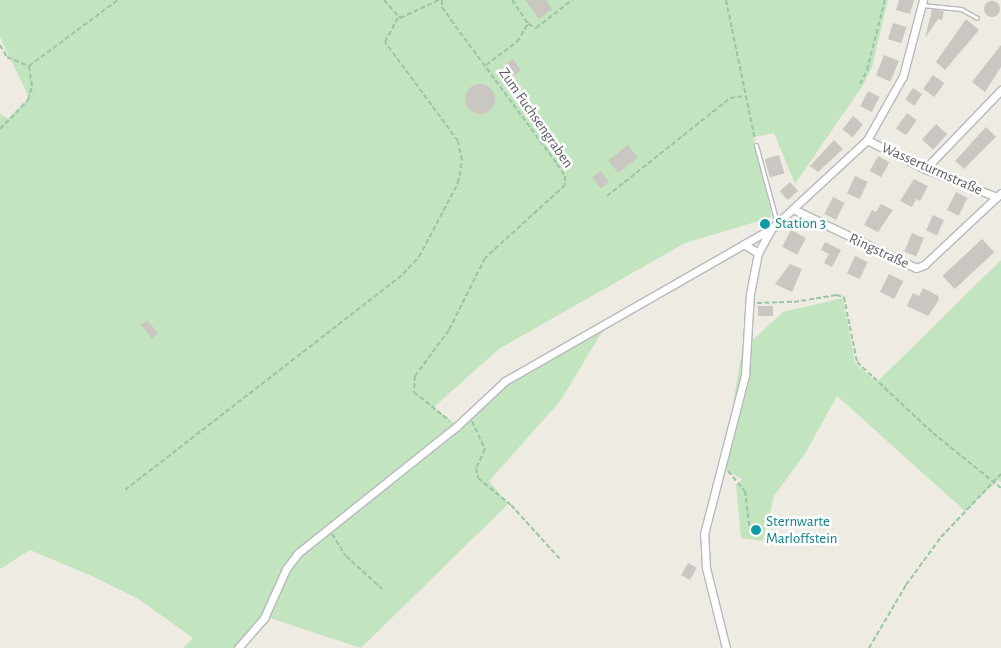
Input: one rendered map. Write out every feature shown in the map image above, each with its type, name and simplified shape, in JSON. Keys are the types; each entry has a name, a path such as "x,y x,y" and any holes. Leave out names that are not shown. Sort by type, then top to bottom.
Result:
{"street":[{"path":"238,648 264,618 286,569 298,553 456,427 520,370 775,225 867,140 903,76 922,2"},
{"path":"925,169 1001,90"},
{"name":"Wasserturmstraße","path":"867,140 925,169 999,195"},
{"name":"Ringstraße","path":"793,209 916,268 924,265 999,195"},
{"path":"726,648 704,553 704,534 745,375 750,303 758,253 775,225"},
{"path":"744,244 758,253"}],"lane":[{"path":"922,2 961,9 977,18"},
{"path":"756,145 775,225"}],"path":[{"path":"29,66 118,0"},
{"path":"384,0 398,18"},
{"path":"125,490 403,274 419,257 458,183 462,160 458,141 385,42 398,18 441,0"},
{"name":"Zum Fuchsengraben","path":"441,0 442,7 451,20 486,65 565,176 565,185 484,258 449,330 415,376 414,392 456,427"},
{"path":"512,0 528,24 536,28 572,0"},
{"path":"726,0 756,145"},
{"path":"860,84 867,70 885,0"},
{"path":"486,65 517,42 528,24"},
{"path":"0,45 7,57 29,66"},
{"path":"0,129 28,100 32,86 29,66"},
{"path":"607,196 730,98 745,96"},
{"path":"750,303 794,302 836,295 844,298 857,362 933,433 995,481 1001,488"},
{"path":"469,414 485,449 476,468 478,478 511,505 559,558"},
{"path":"720,468 732,474 746,491 750,531 752,531"},
{"path":"869,648 906,585 931,551 1001,474"},
{"path":"329,528 346,556 382,589"}],"green space":[{"path":"0,0 888,0 872,67 863,85 795,184 774,133 753,137 772,217 685,243 499,349 434,407 456,425 511,375 609,320 561,400 489,481 508,504 361,648 264,616 241,648 183,648 193,638 137,598 94,577 30,550 0,569 0,114 8,119 29,98 0,37"},
{"path":"1001,260 1001,482 998,480 965,511 837,396 806,452 774,496 763,541 741,538 736,485 742,479 722,468 744,340 754,339 783,312 843,298 855,363 877,382"}],"building":[{"path":"525,0 546,0 552,9 539,19"},
{"path":"899,0 914,0 910,14 896,10"},
{"path":"989,1 995,1 1000,6 998,15 989,17 984,12 984,6"},
{"path":"932,9 944,11 942,20 938,19 925,38"},
{"path":"966,19 979,30 945,70 936,62"},
{"path":"893,23 906,27 901,43 888,39"},
{"path":"1001,45 1001,67 985,92 972,82"},
{"path":"884,55 899,61 891,81 876,75"},
{"path":"513,59 521,70 510,79 502,67"},
{"path":"933,75 944,83 934,97 923,89"},
{"path":"480,84 491,88 495,99 491,110 480,114 469,110 465,99 469,88"},
{"path":"913,88 922,94 914,106 905,100"},
{"path":"868,91 880,97 872,112 860,106"},
{"path":"907,113 917,120 906,135 896,129"},
{"path":"853,116 863,124 852,137 842,129"},
{"path":"936,124 947,134 933,150 922,140"},
{"path":"986,127 996,137 964,169 955,161"},
{"path":"834,140 843,149 818,172 810,166"},
{"path":"628,145 638,158 618,173 608,160"},
{"path":"779,155 784,173 770,177 765,159"},
{"path":"878,156 889,162 881,177 870,171"},
{"path":"601,171 609,182 600,189 592,177"},
{"path":"855,176 868,182 860,199 847,193"},
{"path":"914,179 928,186 920,201 916,199 912,207 900,201"},
{"path":"790,182 798,191 788,200 780,191"},
{"path":"956,192 968,198 959,216 947,210"},
{"path":"833,197 845,203 836,220 824,214"},
{"path":"881,204 893,210 878,232 864,225 872,210 876,212"},
{"path":"933,215 944,220 937,235 926,231"},
{"path":"791,230 806,238 797,255 782,247"},
{"path":"912,233 924,238 916,256 904,251"},
{"path":"982,239 994,252 955,289 943,276"},
{"path":"825,242 841,250 832,267 824,263 829,254 821,250"},
{"path":"855,256 868,262 860,279 847,273"},
{"path":"790,264 802,269 792,292 775,284"},
{"path":"889,274 903,281 894,299 880,292"},
{"path":"923,288 938,296 939,300 928,316 907,306 913,293 919,296"},
{"path":"758,306 773,306 773,316 758,316"},
{"path":"147,320 158,333 152,338 141,325"},
{"path":"688,563 697,568 690,580 681,575"}],"place":[{"name":"Station 3","path":"765,224"},
{"name":"Sternwarte Marloffstein","path":"756,530"}]}
